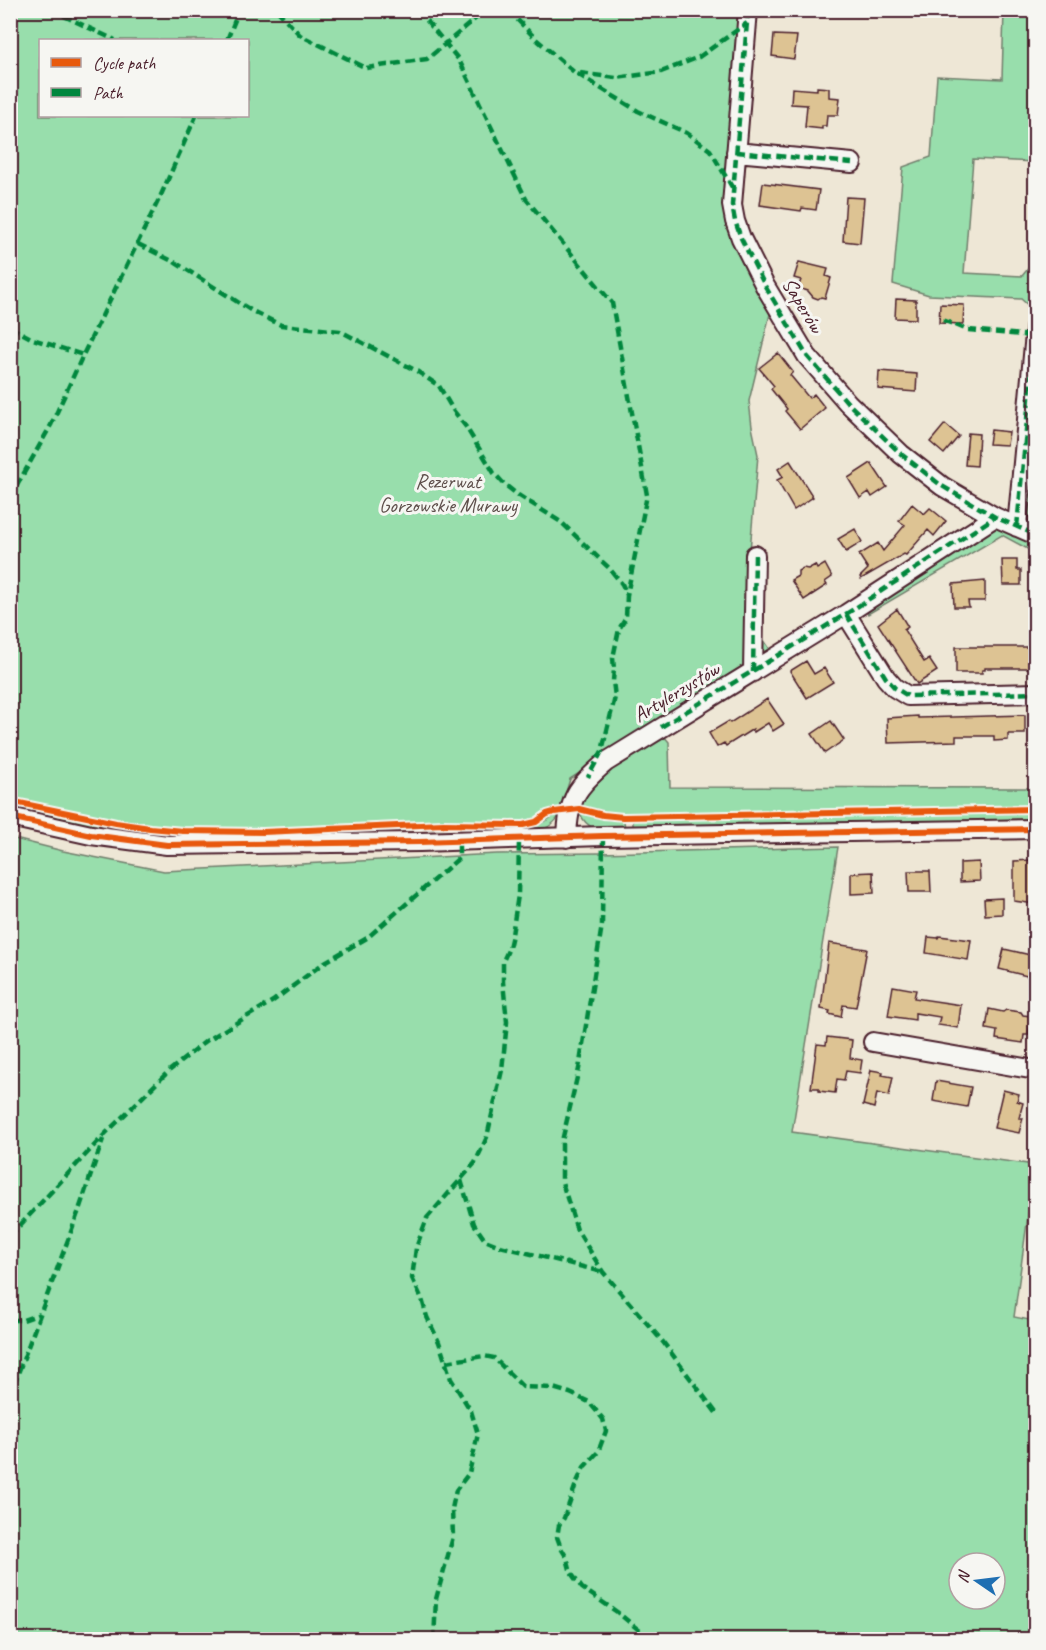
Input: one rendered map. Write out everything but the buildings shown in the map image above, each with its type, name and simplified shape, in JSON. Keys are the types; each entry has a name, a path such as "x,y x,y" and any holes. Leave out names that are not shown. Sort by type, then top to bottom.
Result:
{"street":[{"name":"Saperów","path":"748,10 732,204 741,238 759,275 807,356 848,403 901,454 942,486 995,518 1035,535"},
{"path":"736,152 852,162"},
{"path":"1017,527 1035,323"},
{"name":"Artylerzystów","path":"567,838 569,813 573,799 588,777 606,762 846,614 995,518"},
{"path":"753,672 755,555"},
{"path":"846,614 886,678 895,688 908,696 1035,693"},
{"path":"10,817 91,835 167,845 1035,829"},
{"path":"873,1042 1035,1070"}],"green space":[{"name":"Rezerwat Gorzowskie Murawy","path":"10,11 739,11 725,203 770,314 749,401 758,455 750,551 759,633 770,649 570,779 561,808 547,811 530,821 507,823 506,821 497,827 185,835 155,829 128,832 11,810"},
{"path":"1004,11 1035,11 1035,162 973,159 964,273 1022,276 1032,264 1030,307 1021,299 929,295 893,284 903,167 931,157 937,76 1002,79"},
{"path":"1035,400 1035,522 1031,520 1024,503"},
{"path":"994,526 1035,541 1035,553 1002,535 868,614 865,607"},
{"path":"663,735 669,742 670,787 1036,788 1035,806 618,814 580,806 581,800 597,778"},
{"path":"580,813 624,821 625,829 598,829 583,820"},
{"path":"1036,813 1035,819 633,828 633,820"},
{"path":"560,814 556,820 540,830 512,828 540,824"},
{"path":"11,838 164,871 497,854 838,847 792,1132 1035,1165 1014,1317 1035,1321 1035,1639 11,1639"}],"marked path":[{"path":"51,10 113,39"},
{"path":"227,39 239,10"},
{"path":"277,10 300,35 366,68 427,59 486,10"},
{"path":"418,10 459,60 526,199 612,303 647,495 627,595"},
{"path":"508,10 536,39 574,72 638,111 687,133 710,150 732,187"},
{"path":"748,10 732,205 741,238 765,286 807,356 848,403 901,454 942,486 995,517 1036,535"},
{"path":"580,73 616,78 661,72 699,57 747,23"},
{"path":"10,498 51,425 161,195 196,117"},
{"path":"736,152 852,163"},
{"path":"138,244 176,263 252,311 281,325 340,331 415,370 439,386 494,473 504,484 561,522 609,568 622,584 627,595 626,618 619,629 613,658 615,697 602,751 588,777"},
{"path":"943,320 968,330 1034,336"},
{"path":"1017,527 1036,323"},
{"path":"10,327 33,339 83,355"},
{"path":"661,727 846,614 995,517"},
{"path":"753,672 755,555"},
{"path":"846,614 886,678 895,688 908,696 1036,693"},
{"path":"603,836 602,925 579,1069 562,1141 562,1182 577,1230 603,1272 663,1342 717,1414"},
{"path":"434,1640 436,1599 453,1537 452,1509 456,1490 469,1473 478,1434 471,1411 451,1379 439,1342 412,1278 416,1248 427,1218 475,1163 487,1137 502,1070 507,1022 503,961 512,935 518,895 519,840"},
{"path":"10,1236 105,1134 169,1071 206,1041 273,1001 325,962 367,938 459,858 459,841"},
{"path":"10,1398 103,1139"},
{"path":"461,1180 474,1224 485,1240 500,1246 603,1272"},
{"path":"10,1320 23,1320 40,1314"},
{"path":"446,1362 484,1356 494,1358 523,1387 553,1388 570,1393 589,1402 603,1419 606,1431 598,1452 584,1467 564,1518 559,1525 557,1537 571,1573 582,1588 617,1612 651,1640"}],"cycle path":[{"path":"10,801 150,828 183,831 263,832 443,824 523,825 536,822 547,814 579,809 623,817 1036,809"},
{"path":"10,817 91,835 167,845 1036,829"}]}
